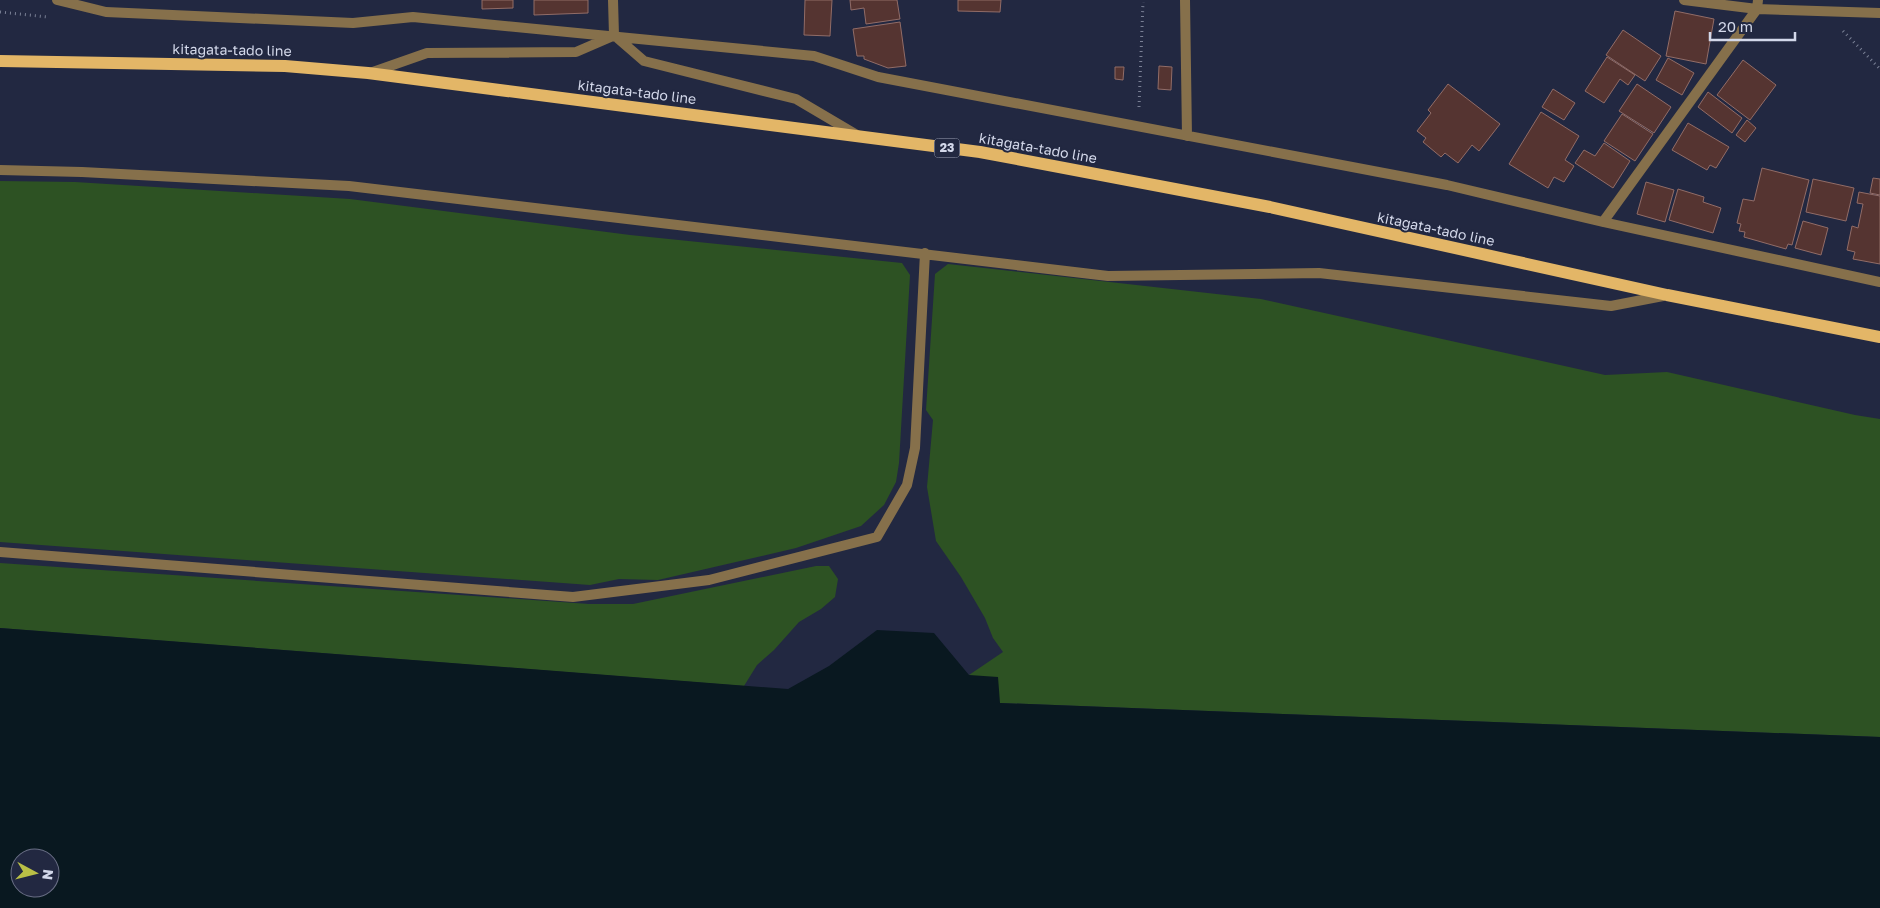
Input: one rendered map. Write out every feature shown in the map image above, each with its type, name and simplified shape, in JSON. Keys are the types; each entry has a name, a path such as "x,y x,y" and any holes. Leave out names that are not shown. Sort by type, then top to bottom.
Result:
{"main road":[{"name":"kitagata-tado line","path":"0,61 285,66 368,73 980,152 1270,207 1667,295 1880,336"}],"street":[{"path":"57,0 106,12 353,23 413,17 614,35 814,56 878,77 1447,185 1604,222 1880,282"},
{"path":"613,0 614,35 644,61 796,99 860,137"},
{"path":"1186,0 1187,136"},
{"path":"1684,0 1824,11 1880,13"},
{"path":"1604,222 1757,5"},
{"path":"368,73 427,53 576,52 614,35"},
{"path":"0,170 82,172 349,186 1108,276 1320,274 1611,306 1667,295"},
{"path":"0,552 573,596 709,580 876,537 907,486 915,448 925,253"}],"path":[{"path":"1138,127 1143,2"},
{"path":"1824,11 1880,69"}],"green space":[{"path":"0,181 75,182 350,199 630,235 902,263 910,275 899,463 896,482 884,505 861,526 796,548 658,580 619,579 590,585 0,542"},
{"path":"948,264 1261,299 1605,375 1667,372 1880,419 1880,737 1000,703 969,675 1003,652 993,638 985,618 961,577 936,541 927,487 933,420 926,410 935,274"},
{"path":"0,563 589,604 633,604 816,566 829,566 838,579 835,597 821,609 799,622 774,650 757,665 744,686 0,628"}],"water":[{"path":"0,628 788,689 829,666 877,630 934,633 969,675 998,677 1000,703 1880,737 1880,908 0,908"}],"building":[{"path":"482,0 513,0 513,8 482,9"},
{"path":"534,0 588,0 588,13 534,15"},
{"path":"805,0 832,0 830,36 804,35"},
{"path":"850,0 897,0 900,19 866,24 864,8 851,10"},
{"path":"958,0 1001,0 1000,12 958,11"},
{"path":"1675,11 1714,19 1706,64 1666,56"},
{"path":"900,22 906,66 888,68 864,59 864,56 857,56 853,29"},
{"path":"1623,30 1661,56 1645,81 1606,55"},
{"path":"1607,57 1635,75 1628,85 1620,79 1604,103 1585,91"},
{"path":"1668,58 1694,73 1682,95 1656,80"},
{"path":"1743,60 1776,85 1750,120 1717,95"},
{"path":"1159,66 1172,67 1171,90 1158,89"},
{"path":"1115,67 1124,67 1123,80 1115,79"},
{"path":"1448,84 1500,124 1479,151 1472,145 1458,163 1445,153 1441,157 1423,142 1426,138 1417,131 1431,113 1428,110"},
{"path":"1637,84 1671,107 1654,133 1619,111"},
{"path":"1553,89 1575,103 1564,120 1542,107"},
{"path":"1708,92 1742,118 1732,133 1698,107"},
{"path":"1541,112 1579,136 1565,160 1574,166 1564,182 1554,177 1548,188 1509,164"},
{"path":"1622,114 1653,134 1635,161 1604,141"},
{"path":"1747,120 1756,128 1745,142 1736,135"},
{"path":"1688,123 1729,147 1716,168 1710,165 1707,170 1672,150"},
{"path":"1604,143 1630,161 1613,188 1575,163 1584,150 1595,156"},
{"path":"1762,168 1809,180 1792,245 1788,244 1786,249 1744,237 1745,232 1739,231 1741,224 1737,223 1743,199 1754,201"},
{"path":"1873,178 1880,179 1880,195 1870,193"},
{"path":"1813,179 1854,188 1846,221 1806,212"},
{"path":"1646,182 1674,190 1665,222 1637,214"},
{"path":"1678,189 1704,197 1703,202 1721,208 1713,233 1669,220"},
{"path":"1859,192 1880,196 1880,264 1853,259 1855,252 1847,250 1852,226 1858,228 1863,204 1857,203"},
{"path":"1803,221 1828,228 1821,255 1795,248"}]}
